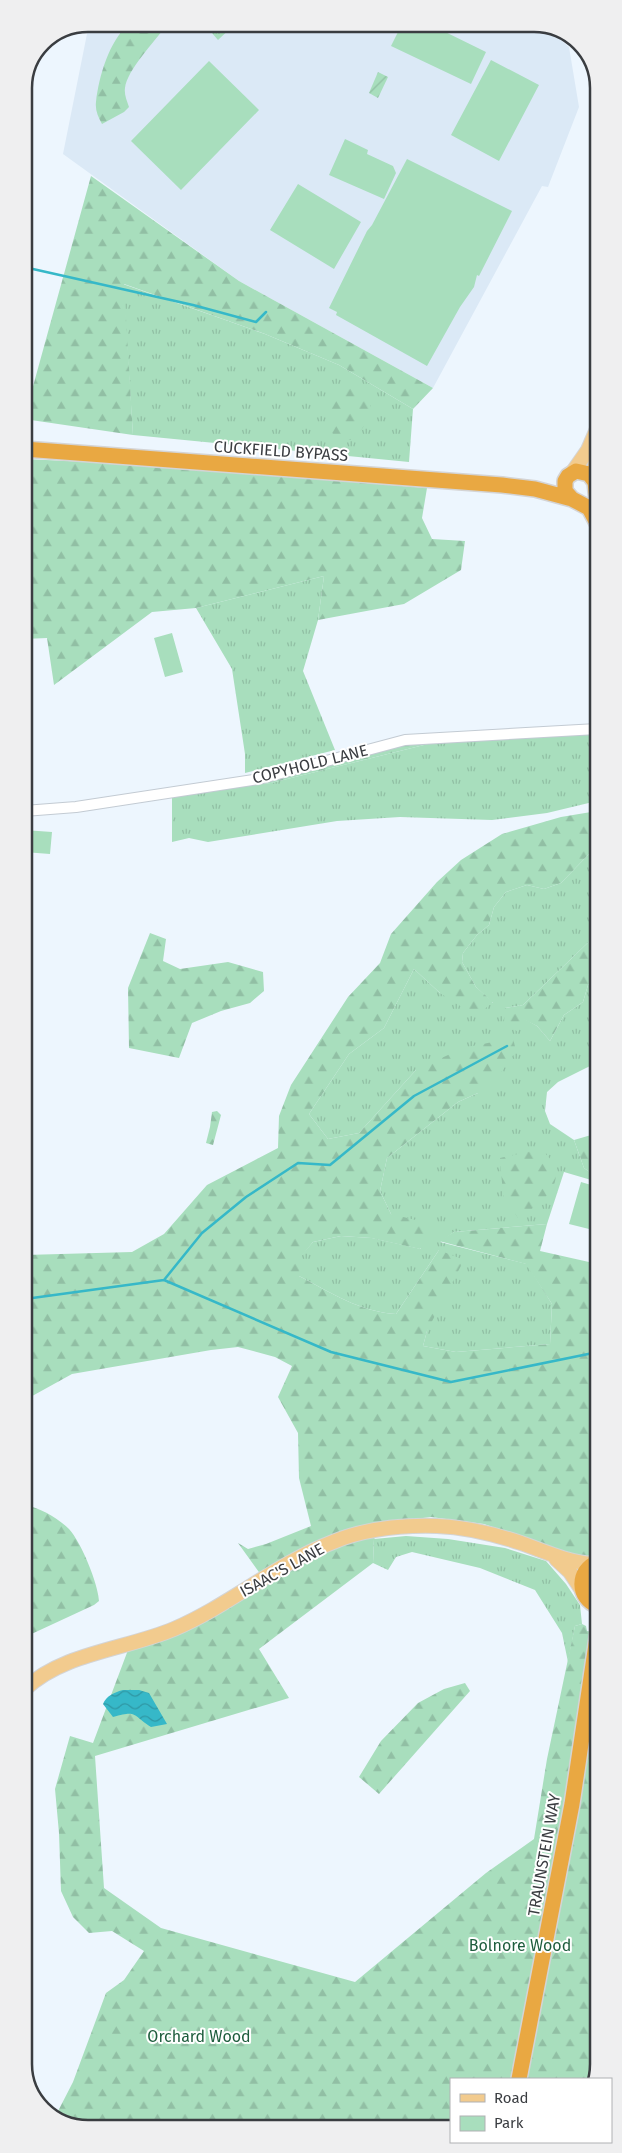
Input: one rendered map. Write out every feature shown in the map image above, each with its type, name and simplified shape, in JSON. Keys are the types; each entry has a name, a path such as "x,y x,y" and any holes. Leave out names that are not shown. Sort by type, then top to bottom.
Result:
{"highway":[{"name":"CUCKFIELD BYPASS","path":"32,450 534,488 574,500"},
{"path":"590,480 585,471 570,474 565,481 565,491 574,500 590,510"},
{"name":"CUCKFIELD BYPASS","path":"534,488 560,482 570,474"},
{"path":"574,500 587,499 590,497"},
{"path":"590,1569 583,1575 590,1600"},
{"name":"TRAUNSTEIN WAY","path":"519,2078 572,1804 590,1681"}],"main road":[{"path":"570,474 590,445"},
{"name":"ISAAC'S LANE","path":"32,1683 40,1677 62,1666 172,1630 207,1614 284,1566 332,1542 355,1534 408,1527 437,1526 502,1537 575,1563 590,1563"},
{"name":"ISAAC'S LANE","path":"553,1556 570,1572 590,1600"}],"street":[{"name":"COPYHOLD LANE","path":"32,810 76,807 259,779 405,740 590,729"}],"shaded area":[{"path":"88,32 545,34 560,39 569,47 579,107 548,187 542,186 433,388 239,281 63,154"}],"green space":[{"path":"121,32 161,32 136,64 127,81 125,91 129,107 124,112 102,124 97,113 97,92 102,70"},
{"path":"211,32 226,32 218,40"},
{"path":"398,33 447,33 486,52 471,84 391,46"},
{"path":"491,60 539,85 499,161 451,135"},
{"path":"209,61 259,110 181,190 131,141"},
{"path":"378,72 388,77 378,98 369,93"},
{"path":"345,139 368,150 367,154 393,166 396,173 384,199 329,175"},
{"path":"407,159 512,211 479,276 477,275 474,287 460,307 427,366 336,315 337,312 329,308 367,231"},
{"path":"91,176 239,281 433,388 413,409 339,365 265,334 124,284 133,435 32,420 32,390"},
{"path":"298,184 361,222 334,269 270,230"},
{"path":"123,284 265,334 339,365 413,409 409,462 133,435"},
{"path":"346,380 352,380 370,390 368,418 362,429 351,440 341,439 329,431 332,395"},
{"path":"32,459 133,464 427,488 422,518 432,539 465,541 461,570 404,604 318,620 324,576 196,608 152,612 54,685 47,638 32,639"},
{"path":"324,576 318,620 303,671 335,750 245,773 245,754 232,669 196,608"},
{"path":"172,633 183,672 165,677 154,638"},
{"path":"590,734 590,803 547,813 492,820 400,817 337,821 208,842 189,838 172,842 172,797 245,785 271,783 436,742"},
{"path":"436,742 271,783 245,785 405,744"},
{"path":"590,812 590,853 561,883 544,889 527,885 506,892 494,907 489,925 477,935 463,953 462,962 476,987 493,1002 476,1016 440,993 414,969 384,1028 349,1054 309,1114 328,1139 359,1133 416,1070 463,1048 513,1038 516,1051 494,1082 478,1093 458,1102 387,1158 380,1191 391,1214 436,1225 420,1249 371,1238 341,1236 313,1242 300,1258 299,1276 334,1295 358,1305 396,1314 439,1250 464,1260 427,1331 423,1346 456,1352 550,1344 552,1304 526,1264 439,1241 454,1232 547,1224 540,1251 590,1261 590,1555 581,1558 484,1524 431,1517 391,1522 374,1539 373,1563 259,1649 289,1698 95,1756 104,1888 161,1928 355,1982 486,1873 534,1839 547,1759 575,1626 582,1624 586,1626 587,1631 590,1632 590,2065 588,2078 450,2078 450,2120 74,2119 58,2111 73,2082 106,1993 124,1980 144,1951 112,1931 89,1933 73,1917 61,1891 55,1789 70,1736 93,1743 128,1650 261,1575 238,1543 248,1549 311,1526 299,1478 298,1433 278,1397 292,1366 275,1357 238,1347 211,1350 72,1374 32,1396 32,1255 132,1252 164,1234 207,1185 278,1148 279,1116 291,1085 348,997 380,963 391,934 437,882 461,860 502,834 561,817"},
{"path":"32,831 52,832 50,854 32,853"},
{"path":"590,853 590,941 523,1005 505,1008 537,1026 550,1041 564,1015 583,1002 590,982 590,1066 558,1082 547,1092 545,1111 550,1124 574,1140 584,1168 590,1172 590,1180 564,1172 547,1224 454,1232 440,1242 527,1264 552,1304 550,1344 456,1352 423,1346 439,1250 396,1314 358,1305 334,1295 299,1276 299,1258 313,1242 341,1236 372,1238 421,1249 391,1214 380,1191 387,1158 458,1102 478,1093 416,1070 359,1133 328,1139 309,1114 349,1054 384,1028 414,969 440,993 493,1003 476,987 462,962 463,953 477,935 489,925 494,907 506,892 527,885 544,889 561,883"},
{"path":"150,933 166,939 163,961 180,969 228,962 263,972 264,991 250,1003 221,1011 192,1023 179,1058 129,1048 128,988"},
{"path":"590,941 590,982 583,1002 564,1015 550,1041 537,1026 523,1019 518,1032 504,1022 505,1008 523,1005"},
{"path":"217,1111 221,1115 213,1145 206,1143 212,1112"},
{"path":"590,1135 590,1172 584,1168 574,1140"},
{"path":"541,1149 553,1164 556,1173 555,1181 552,1189 540,1203 518,1218 503,1195 500,1158"},
{"path":"581,1182 590,1185 589,1229 569,1224"},
{"path":"32,1507 54,1517 74,1535 84,1553 98,1593 99,1601 32,1634"},
{"path":"406,1536 448,1539 505,1548 546,1561 566,1584 580,1605 582,1624 575,1626 568,1662 562,1633 535,1590 480,1568 412,1552 396,1557 388,1570 373,1563 374,1539"},
{"path":"590,1578 590,1591 586,1585"},
{"path":"465,1683 470,1691 379,1794 359,1777 381,1741 418,1703 444,1689"}],"water":[{"path":"123,1690 139,1690 149,1693 167,1724 151,1727 131,1714 113,1717 103,1704 111,1695"}],"waterway":[{"path":"32,269 193,305 256,322 266,312"},
{"path":"164,1280 202,1233 246,1197 298,1163 330,1165 414,1096 507,1046"},
{"path":"32,1298 164,1280 331,1352 451,1382 590,1354"}],"park label":[{"name":"Bolnore Wood","path":"520,1945"},
{"name":"Orchard Wood","path":"199,2036"}]}
